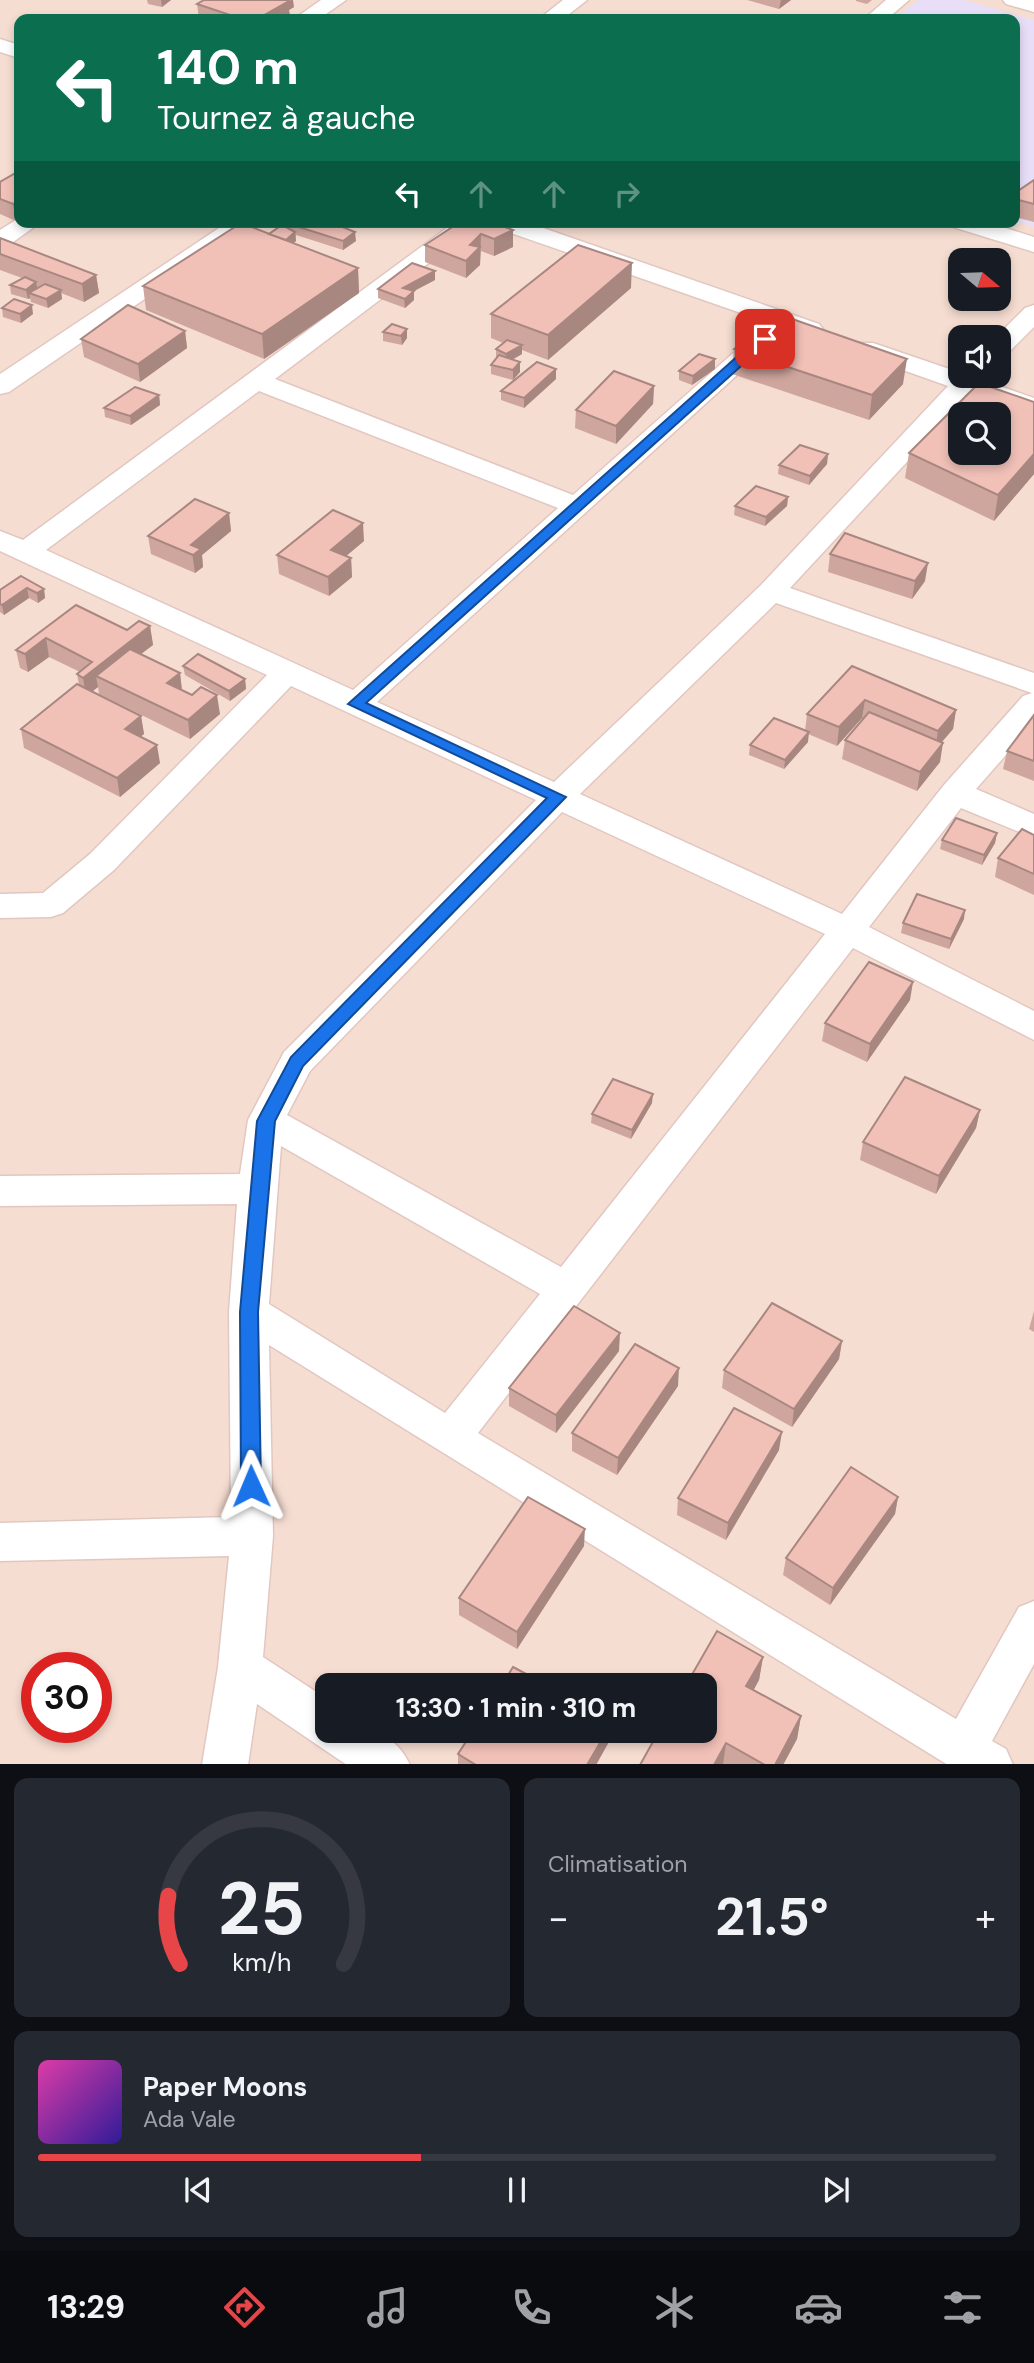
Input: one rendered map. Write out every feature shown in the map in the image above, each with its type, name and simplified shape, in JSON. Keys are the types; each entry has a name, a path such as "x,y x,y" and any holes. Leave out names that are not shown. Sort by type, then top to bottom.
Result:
{"street":[{"path":"312,14 336,0"},
{"path":"556,14 577,0"},
{"path":"881,14 899,0"},
{"path":"1013,0 1034,6"},
{"path":"0,240 19,228"},
{"path":"0,386 236,228"},
{"path":"13,546 256,381 463,228"},
{"path":"519,228 785,320 948,372"},
{"path":"980,228 1034,245"},
{"path":"1011,336 1034,313"},
{"path":"356,704 785,320"},
{"path":"256,381 577,506"},
{"path":"225,1764 240,1667 252,1536 249,1312 257,1189 266,1121 297,1062 558,797 771,591 961,388"},
{"path":"990,388 1034,407"},
{"path":"13,546 847,930 1034,1027"},
{"path":"771,591 1034,684"},
{"path":"0,906 51,905 102,862 287,672"},
{"path":"450,1438 955,793 1034,703"},
{"path":"955,793 1034,827"},
{"path":"266,1121 566,1289"},
{"path":"0,1191 257,1189"},
{"path":"249,1312 450,1438 977,1756 1034,1622"},
{"path":"0,1542 252,1536"},
{"path":"240,1667 315,1717"},
{"path":"354,1743 386,1764"}],"shaded area":[{"path":"0,0 1034,0 1034,1764 0,1764"},
{"path":"918,0 964,0 1013,14 900,14"},
{"path":"1020,16 1034,20 1034,227 1020,223"}],"building":[{"path":"204,0 289,1 266,14 227,14 197,4"},
{"path":"14,174 13,204 0,199 0,182"},
{"path":"1034,180 1034,204 1020,200 1020,190"},
{"path":"233,228 254,228 358,268 262,334 143,286"},
{"path":"278,228 288,228 295,232 286,240 269,234"},
{"path":"302,228 345,228 355,232 343,241"},
{"path":"451,228 513,230 494,239 481,234 470,245 480,247 466,261 425,245"},
{"path":"0,238 96,275 82,284 0,254"},
{"path":"578,245 632,263 548,335 491,314"},
{"path":"412,263 435,271 403,288 414,291 405,299 378,289"},
{"path":"25,277 36,282 26,290 10,285"},
{"path":"45,284 61,290 46,299 29,293"},
{"path":"14,299 32,305 20,314 2,308"},
{"path":"128,305 185,331 138,364 81,339"},
{"path":"775,313 907,359 872,395 734,349"},
{"path":"392,324 407,329 401,336 383,332"},
{"path":"507,340 522,345 506,354 496,349"},
{"path":"699,354 715,359 693,376 679,371"},
{"path":"499,355 520,362 513,370 491,365"},
{"path":"537,362 556,369 524,398 501,391"},
{"path":"614,371 654,386 616,426 576,410"},
{"path":"135,387 159,395 130,416 104,408"},
{"path":"974,388 993,388 1034,402 1034,454 998,495 909,453 948,414 948,465 1011,465 1011,402 960,402"},
{"path":"800,445 828,454 810,476 779,465"},
{"path":"756,486 788,497 766,517 735,506"},
{"path":"195,499 229,513 191,545 201,549 193,555 148,536"},
{"path":"333,510 363,523 331,550 351,558 328,577 277,555"},
{"path":"845,533 928,563 915,581 830,554"},
{"path":"21,576 44,589 37,593 27,588 0,604 0,590"},
{"path":"76,605 127,630 139,621 150,626 83,678 77,674 92,662 46,638 25,654 16,650"},
{"path":"130,649 180,673 167,683 192,695 201,687 217,695 188,720 96,676"},
{"path":"198,654 245,679 229,691 183,666"},
{"path":"852,666 956,710 938,731 865,700 839,727 807,714"},
{"path":"77,684 141,716 125,729 157,745 117,778 21,729"},
{"path":"869,712 943,743 920,772 845,740"},
{"path":"1034,715 1034,761 1007,751"},
{"path":"774,718 809,732 785,760 750,745"},
{"path":"956,818 997,833 984,855 942,840"},
{"path":"1022,829 1034,835 1034,874 998,858"},
{"path":"917,894 965,910 951,939 903,923"},
{"path":"869,962 913,982 870,1044 825,1023"},
{"path":"905,1077 980,1110 939,1176 863,1142"},
{"path":"613,1079 653,1094 632,1130 592,1114"},
{"path":"772,1303 842,1341 794,1409 724,1370"},
{"path":"574,1306 620,1333 556,1415 509,1388"},
{"path":"635,1344 679,1368 618,1458 572,1433"},
{"path":"734,1408 782,1432 728,1523 678,1498"},
{"path":"851,1467 898,1497 833,1588 786,1558"},
{"path":"528,1497 585,1529 517,1632 459,1598"},
{"path":"717,1631 763,1657 746,1686 801,1716 776,1764 763,1764 726,1743 715,1764 641,1764 652,1743 717,1743 717,1673 693,1673"},
{"path":"513,1667 524,1673 509,1673"},
{"path":"465,1743 600,1743 588,1764 474,1764 458,1754"}],"route":[{"path":"251,1486 249,1312 257,1189 266,1121 297,1062 558,797 356,704 765,339"}]}
